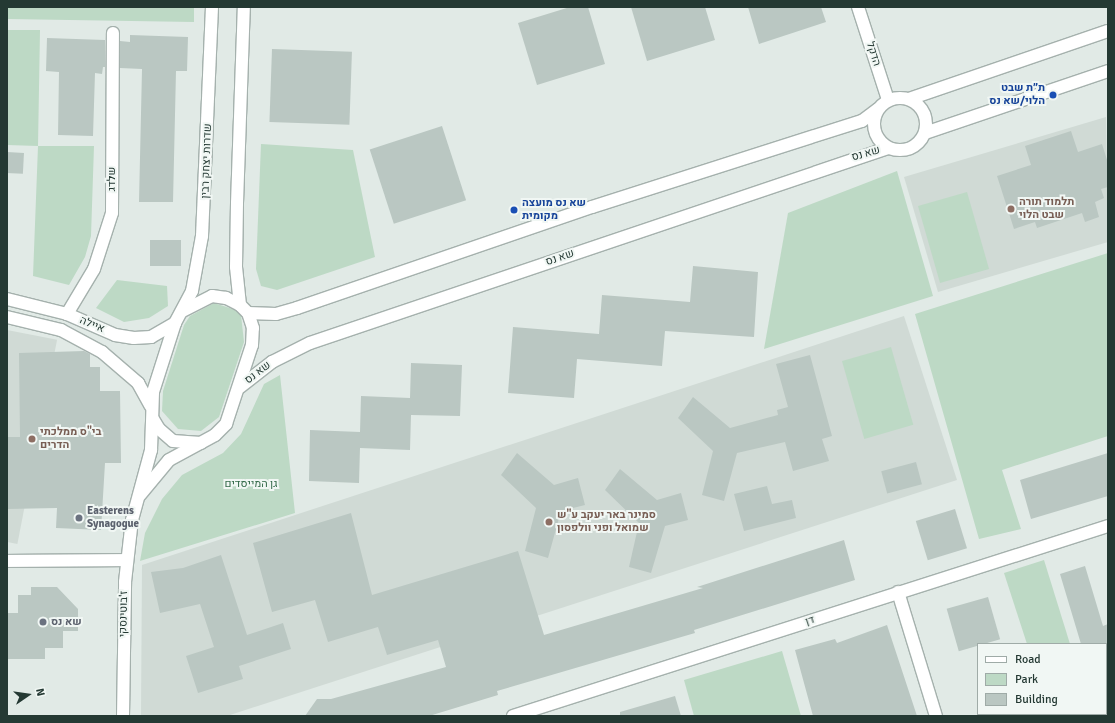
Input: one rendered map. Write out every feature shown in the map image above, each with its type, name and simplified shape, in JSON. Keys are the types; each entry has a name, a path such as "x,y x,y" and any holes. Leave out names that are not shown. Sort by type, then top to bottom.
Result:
{"street":[{"name":"שדרות יצחק רבין","path":"175,323 183,311 192,291 203,229 212,7"},
{"path":"244,7 236,267 244,309"},
{"name":"הדקל","path":"858,7 888,100"},
{"path":"183,311 212,296 226,298 244,309 276,314 297,308 592,207 862,120 888,100 909,99 1108,31"},
{"name":"שלדג","path":"67,314 94,269 112,212 113,33"},
{"path":"878,109 874,126 876,135 888,148 910,148 925,133 1108,71"},
{"path":"909,99 924,113 925,133"},
{"name":"שא נס","path":"240,387 272,362 310,343 888,148"},
{"name":"איילה","path":"7,299 67,314 115,335 134,338 150,337 175,323"},
{"name":"ז'בוטינסקי","path":"133,512 141,493 169,460 202,442 226,424 240,387 252,345 253,328 244,309"},
{"name":"איילה","path":"7,317 61,330 102,352 138,383 159,430 173,441 202,442"},
{"name":"ז'בוטינסקי","path":"124,716 127,560 133,512 151,450 151,412 175,323"},
{"name":"דן","path":"513,716 1108,526"},
{"path":"7,561 127,560"},
{"path":"898,592 936,716"}],"shaded area":[{"name":"תלמוד תורה שבט הלוי","path":"1106,117 1108,242 938,292 904,177"},
{"name":"סמינר באר יעקב ע\"ש שמואל ופני וולפסון","path":"904,316 957,480 227,716 141,716 142,565"},
{"name":"בי\"ס ממלכתי הדרים","path":"7,330 57,340 17,544 7,542"}],"green space":[{"path":"7,7 194,7 194,22 7,19"},
{"path":"7,30 40,30 38,146 7,145"},
{"path":"261,144 353,150 375,257 277,290 261,286 256,269"},
{"path":"38,146 94,146 91,236 85,257 69,285 33,276"},
{"path":"897,171 933,296 764,349 788,213"},
{"path":"967,192 989,269 940,283 918,206"},
{"path":"1108,253 1108,436 1002,470 1021,529 979,539 915,314"},
{"path":"117,280 167,286 168,306 149,318 124,322 96,308"},
{"path":"214,303 236,310 241,315 244,342 219,417 201,431 178,429 162,411 163,391 184,325 190,316"},
{"path":"891,347 913,425 864,439 842,361"},
{"name":"גן המייסדים","path":"280,375 295,513 140,561 145,533 162,499 182,475 223,453 241,434 264,384"},
{"path":"1044,560 1070,643 1027,643 1004,573"},
{"path":"782,651 801,716 694,716 684,680"}],"building":[{"path":"570,7 588,7 605,64 537,85 518,23"},
{"path":"631,7 705,7 715,40 647,61"},
{"path":"748,7 821,7 826,22 759,44"},
{"path":"130,35 188,37 187,71 176,71 173,202 139,202 142,69 120,68 120,41 130,42"},
{"path":"47,38 105,40 105,67 103,67 102,74 95,73 93,136 58,135 59,72 46,71"},
{"path":"272,49 352,52 349,125 269,122"},
{"path":"442,126 466,200 394,224 370,149"},
{"path":"1071,131 1078,152 1102,144 1108,163 1108,187 1101,189 1104,198 1095,202 1099,217 1085,222 1082,213 1037,228 1035,222 1014,229 997,176 1031,165 1025,146"},
{"path":"7,152 24,153 23,174 7,173"},
{"path":"150,240 181,240 181,266 150,266"},
{"path":"693,266 758,272 754,337 665,331 662,366 577,359 574,398 508,393 513,327 599,334 602,295 690,302"},
{"path":"84,351 90,354 90,367 100,367 100,391 120,391 121,463 105,463 101,530 56,528 57,508 7,509 7,437 20,437 19,353"},
{"path":"810,355 832,436 822,439 829,461 793,471 785,442 737,453 724,501 702,495 713,451 678,418 693,397 730,428 778,415 777,410 788,407 776,364"},
{"path":"411,363 462,365 460,416 411,415 410,450 360,448 359,483 309,481 310,430 360,432 361,396 410,398"},
{"path":"517,453 554,485 578,478 585,505 561,511 548,558 525,551 536,508 501,475"},
{"path":"1108,453 1108,496 1031,519 1020,480"},
{"path":"916,462 922,484 887,494 881,471"},
{"path":"620,469 657,500 681,493 688,520 665,526 651,573 629,567 639,523 605,490"},
{"path":"767,486 772,504 792,500 796,518 744,531 734,494"},
{"path":"955,509 967,548 928,560 916,521"},
{"path":"351,513 372,595 518,551 544,635 703,588 697,587 844,540 855,580 694,630 695,633 497,691 498,695 429,716 305,716 317,699 331,699 446,667 438,640 387,655 378,627 328,642 315,600 272,612 253,543"},
{"path":"221,555 247,635 283,623 291,649 239,666 243,679 198,693 186,656 214,647 200,604 160,613 151,572 183,568"},
{"path":"1085,566 1103,626 1108,624 1108,644 1081,643 1060,574"},
{"name":"שא נס","path":"31,587 57,587 78,609 78,631 63,631 63,648 45,648 45,659 7,659 7,613 18,613 18,595 31,595"},
{"path":"988,597 1000,639 987,643 977,643 977,646 959,651 947,609"},
{"path":"887,625 917,716 813,716 795,650 835,639 837,643"},
{"path":"675,696 681,716 620,716 620,712"}],"place":[{"name":"ת״ת שבט הלוי/שא נס","path":"1053,95"},
{"name":"תלמוד תורה שבט הלוי","path":"1011,209"},
{"name":"שא נס מועצה מקומית","path":"514,210"},
{"name":"בי\"ס ממלכתי הדרים","path":"32,439"},
{"name":"Easterens Synagogue","path":"79,518"},
{"name":"סמינר באר יעקב ע\"ש שמואל ופני וולפסון","path":"549,522"},
{"name":"שא נס","path":"43,622"}]}
